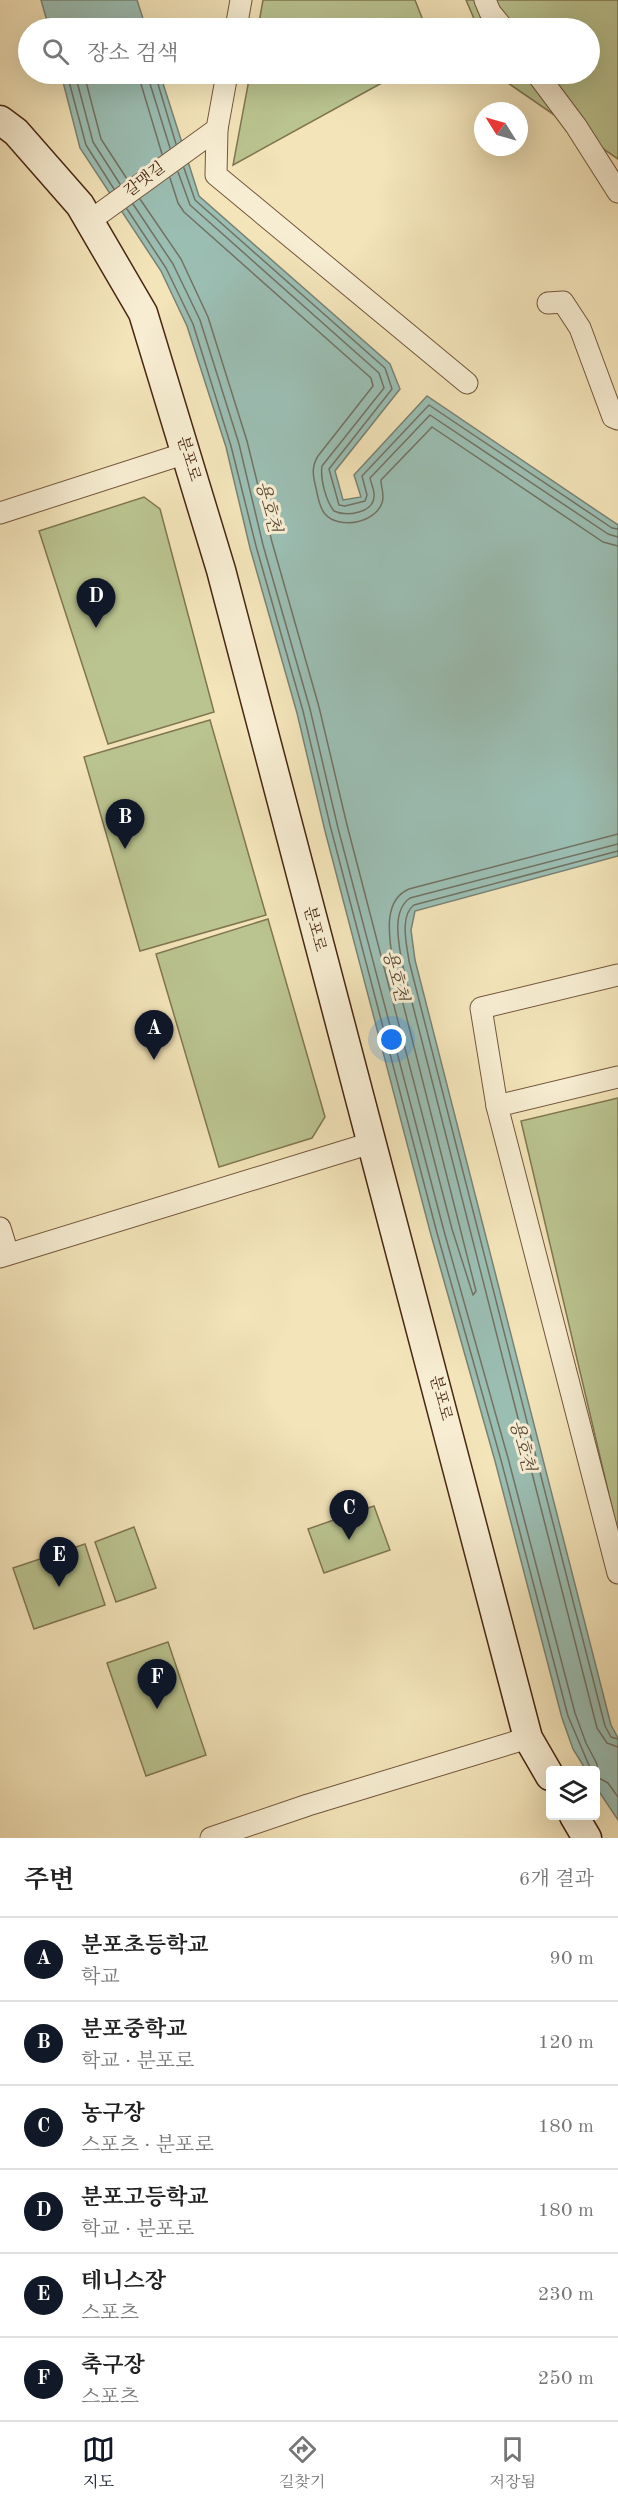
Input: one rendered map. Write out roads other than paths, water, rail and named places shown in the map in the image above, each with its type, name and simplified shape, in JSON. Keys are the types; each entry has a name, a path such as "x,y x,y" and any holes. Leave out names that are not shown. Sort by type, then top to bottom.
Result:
{"main road":[{"name":"분포로","path":"0,120 16,132 80,205 101,213 143,313 220,570 426,1343 528,1738 546,1769"},
{"path":"577,1820 587,1838"}],"street":[{"path":"238,18 241,0"},
{"path":"485,0 495,18"},
{"path":"225,84 217,129 216,175 467,383"},
{"path":"544,84 576,126 618,192"},
{"name":"갈맷길","path":"101,213 217,129"},
{"path":"548,303 563,302 580,328 613,417 618,419"},
{"path":"0,513 186,453"},
{"path":"618,975 481,1008 497,1106 618,1573"},
{"path":"497,1106 618,1077"},
{"path":"0,1228 4,1255 371,1143"},
{"path":"211,1838 308,1805 528,1738"}],"water":[{"path":"41,0 137,0 143,18 46,18"},
{"name":"용호천","path":"64,84 163,84 199,196 390,364 400,389 335,471 343,500 361,497 354,475 427,396 618,525 618,856 415,911 411,930 415,960 611,1725 618,1738 618,1820 600,1793 600,1766 584,1766 573,1749 562,1718 495,1461 431,1235 325,831 297,713 250,548 226,447 187,326 161,271 80,148"}],"place":[{"name":"분포고등학교","path":"96,628"},
{"name":"분포중학교","path":"125,849"},
{"name":"분포초등학교","path":"154,1060"},
{"name":"농구장","path":"349,1540"},
{"name":"테니스장","path":"59,1587"},
{"name":"축구장","path":"157,1709"}]}
